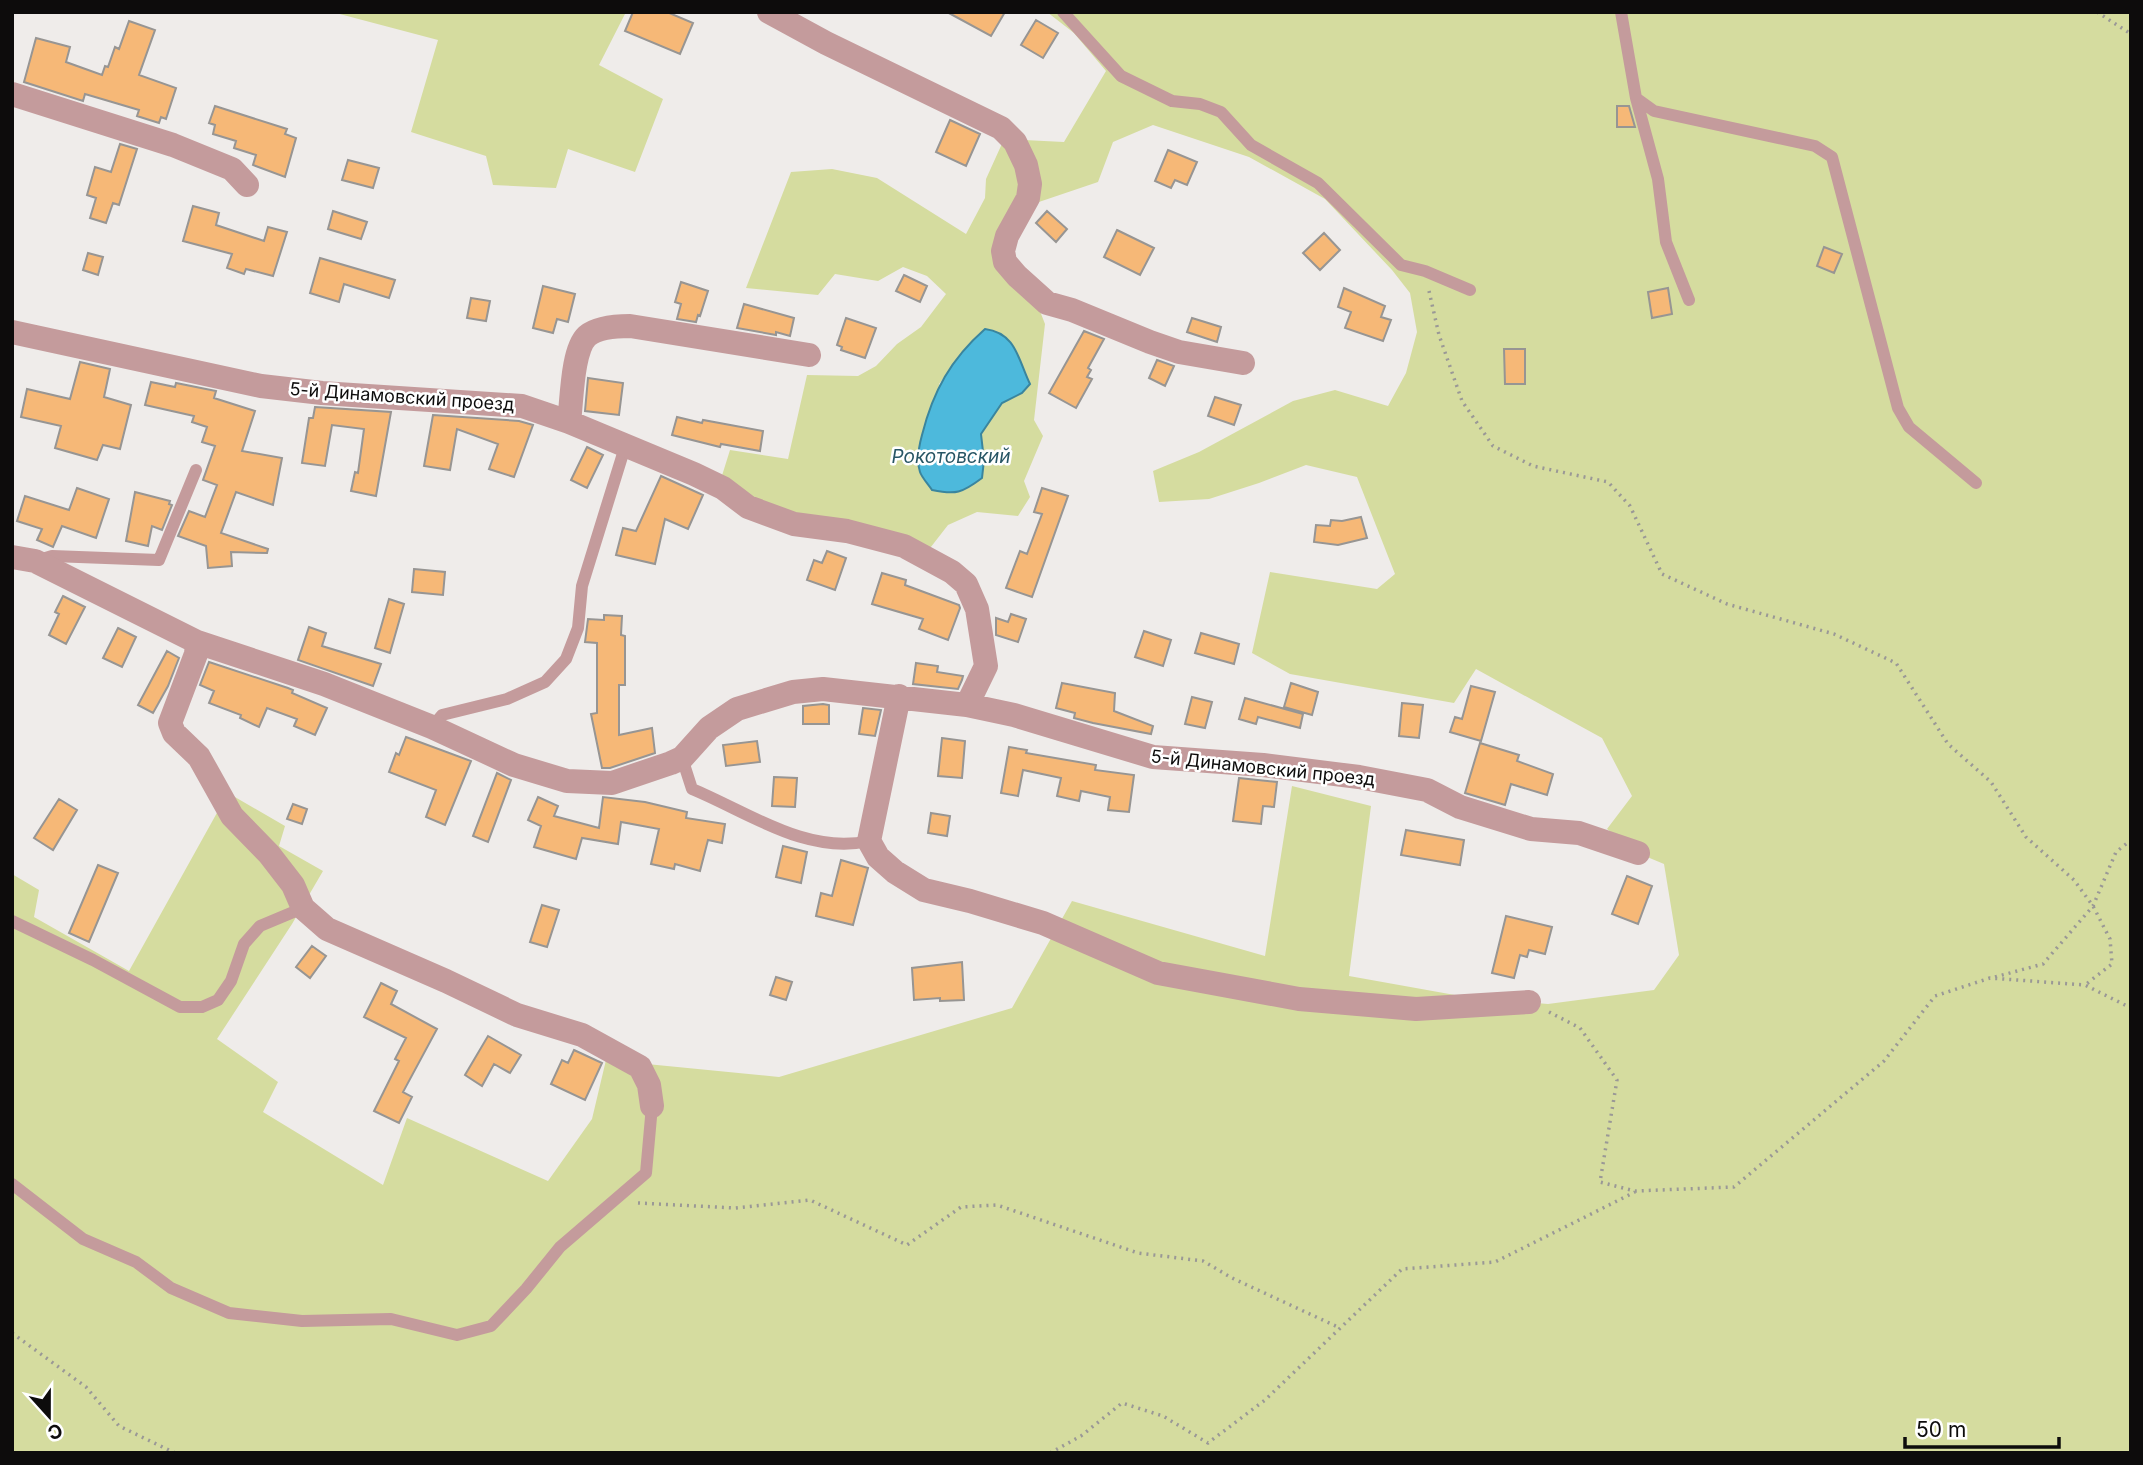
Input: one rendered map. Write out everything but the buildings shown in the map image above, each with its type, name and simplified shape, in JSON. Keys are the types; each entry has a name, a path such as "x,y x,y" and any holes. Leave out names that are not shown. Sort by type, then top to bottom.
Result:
{"street":[{"path":"769,12 826,43 1001,128 1015,142 1027,165 1030,184 1028,198 1007,236 1003,251 1005,262 1047,303 1072,310 1179,352 1244,363"},
{"path":"12,94 173,145 232,169 247,185"},
{"path":"569,422 580,346 589,334 611,326 629,326 810,355"},
{"name":"5-й Динамовский проезд","path":"12,332 261,386 321,393 522,405 694,474 723,488 748,507 794,524 847,531 904,546 952,572 966,584 977,609 986,666 967,705"},
{"name":"5-й Динамовский проезд","path":"24,559 197,642 324,684 432,727 514,765 567,781 612,783 682,758 709,728 737,709 793,692 823,688 967,705 1014,715 1153,757 1359,776 1427,790 1460,807 1531,829 1579,833 1638,853"},
{"path":"197,642 170,723 174,733 199,757 232,816 269,854 293,885 303,908 327,929 517,1015 582,1035 629,1061 640,1068 645,1076 652,1106"},
{"path":"899,696 869,841 878,857 895,872 924,890 1043,923 1158,974 1299,999 1416,1009 1529,1002"}],"lane":[{"path":"1063,12 1121,76 1172,101 1200,104 1221,112 1251,145 1318,183 1401,265 1425,271 1470,290"},
{"path":"1620,12 1636,99 1658,179 1666,242 1689,300"},
{"path":"1636,99 1654,111 1815,146 1832,157 1898,408 1909,428 1976,483"},
{"path":"432,727 442,715 507,699 545,682 566,659 578,628 582,586 625,447"},
{"path":"24,559 52,556 159,560 195,470"},
{"path":"682,758 692,789 783,832 848,845 869,841"},
{"path":"12,921 93,960 180,1007 202,1007 218,1000 231,981 244,944 260,926 303,908"},
{"path":"12,1184 83,1239 136,1262 171,1288 229,1313 302,1321 391,1319 457,1335 491,1326 560,1247 646,1173 652,1106"}],"path":[{"path":"2097,12 2131,34"},
{"path":"1425,271 1439,335 1462,401 1493,446 1533,466 1608,482 1630,506 1662,574 1727,604 1834,634 1896,663 1948,744 1991,782 2026,837 2074,880 2093,906 2110,939 2112,964 2085,985"},
{"path":"1529,1002 1580,1028 1617,1080 1600,1182 1636,1191 1734,1187 1884,1061 1935,996 2043,964 2093,906 2116,852 2131,840"},
{"path":"1990,978 2085,985 2131,1008"},
{"path":"1049,1453 1081,1436 1122,1403 1163,1416 1208,1443 1265,1400 1402,1269 1495,1262 1636,1191"},
{"path":"615,1201 736,1208 810,1200 908,1245 961,1207 997,1205 1138,1253 1203,1261 1232,1278 1340,1328"},
{"path":"12,1333 86,1387 119,1426 176,1453"}],"green space":[{"path":"332,12 626,12 599,65 663,99 635,172 568,149 556,188 493,185 486,156 411,132 438,40"},
{"path":"1047,12 2131,12 2131,1453 12,1453 12,874 39,890 34,917 129,971 228,793 285,826 279,846 323,871 217,1039 278,1082 263,1112 383,1185 407,1118 548,1181 592,1119 606,1060 779,1077 1012,1008 1072,901 1265,956 1292,786 1371,806 1349,976 1466,997 1548,1004 1654,990 1679,955 1664,864 1640,854 1607,829 1632,796 1602,738 1476,669 1454,703 1290,674 1252,653 1270,572 1377,589 1395,574 1357,477 1306,465 1209,499 1159,502 1153,471 1199,452 1293,401 1335,390 1388,406 1406,373 1417,332 1410,293 1325,199 1249,157 1153,125 1113,142 1098,182 1030,205 1024,140 1064,142 1106,71 1074,33"},
{"path":"1005,137 1023,184 999,237 1038,306 1045,324 1034,420 1043,436 1024,481 1030,497 1018,516 977,512 948,525 927,552 794,518 720,482 730,450 788,459 807,375 858,376 876,366 897,344 921,327 946,294 927,276 903,267 878,281 835,274 818,295 746,288 791,172 832,169 877,178 966,234 985,198 986,179","holes":["985,329 1020,364 1030,383 1022,393 1002,403 981,434 939,384 973,340"]}],"water":[{"name":"Рокотовский","path":"985,329 995,331 1010,342 1030,384 1022,393 1002,403 981,434 984,460 982,478 958,491 932,490 921,474 918,463 926,419 953,364"}]}
